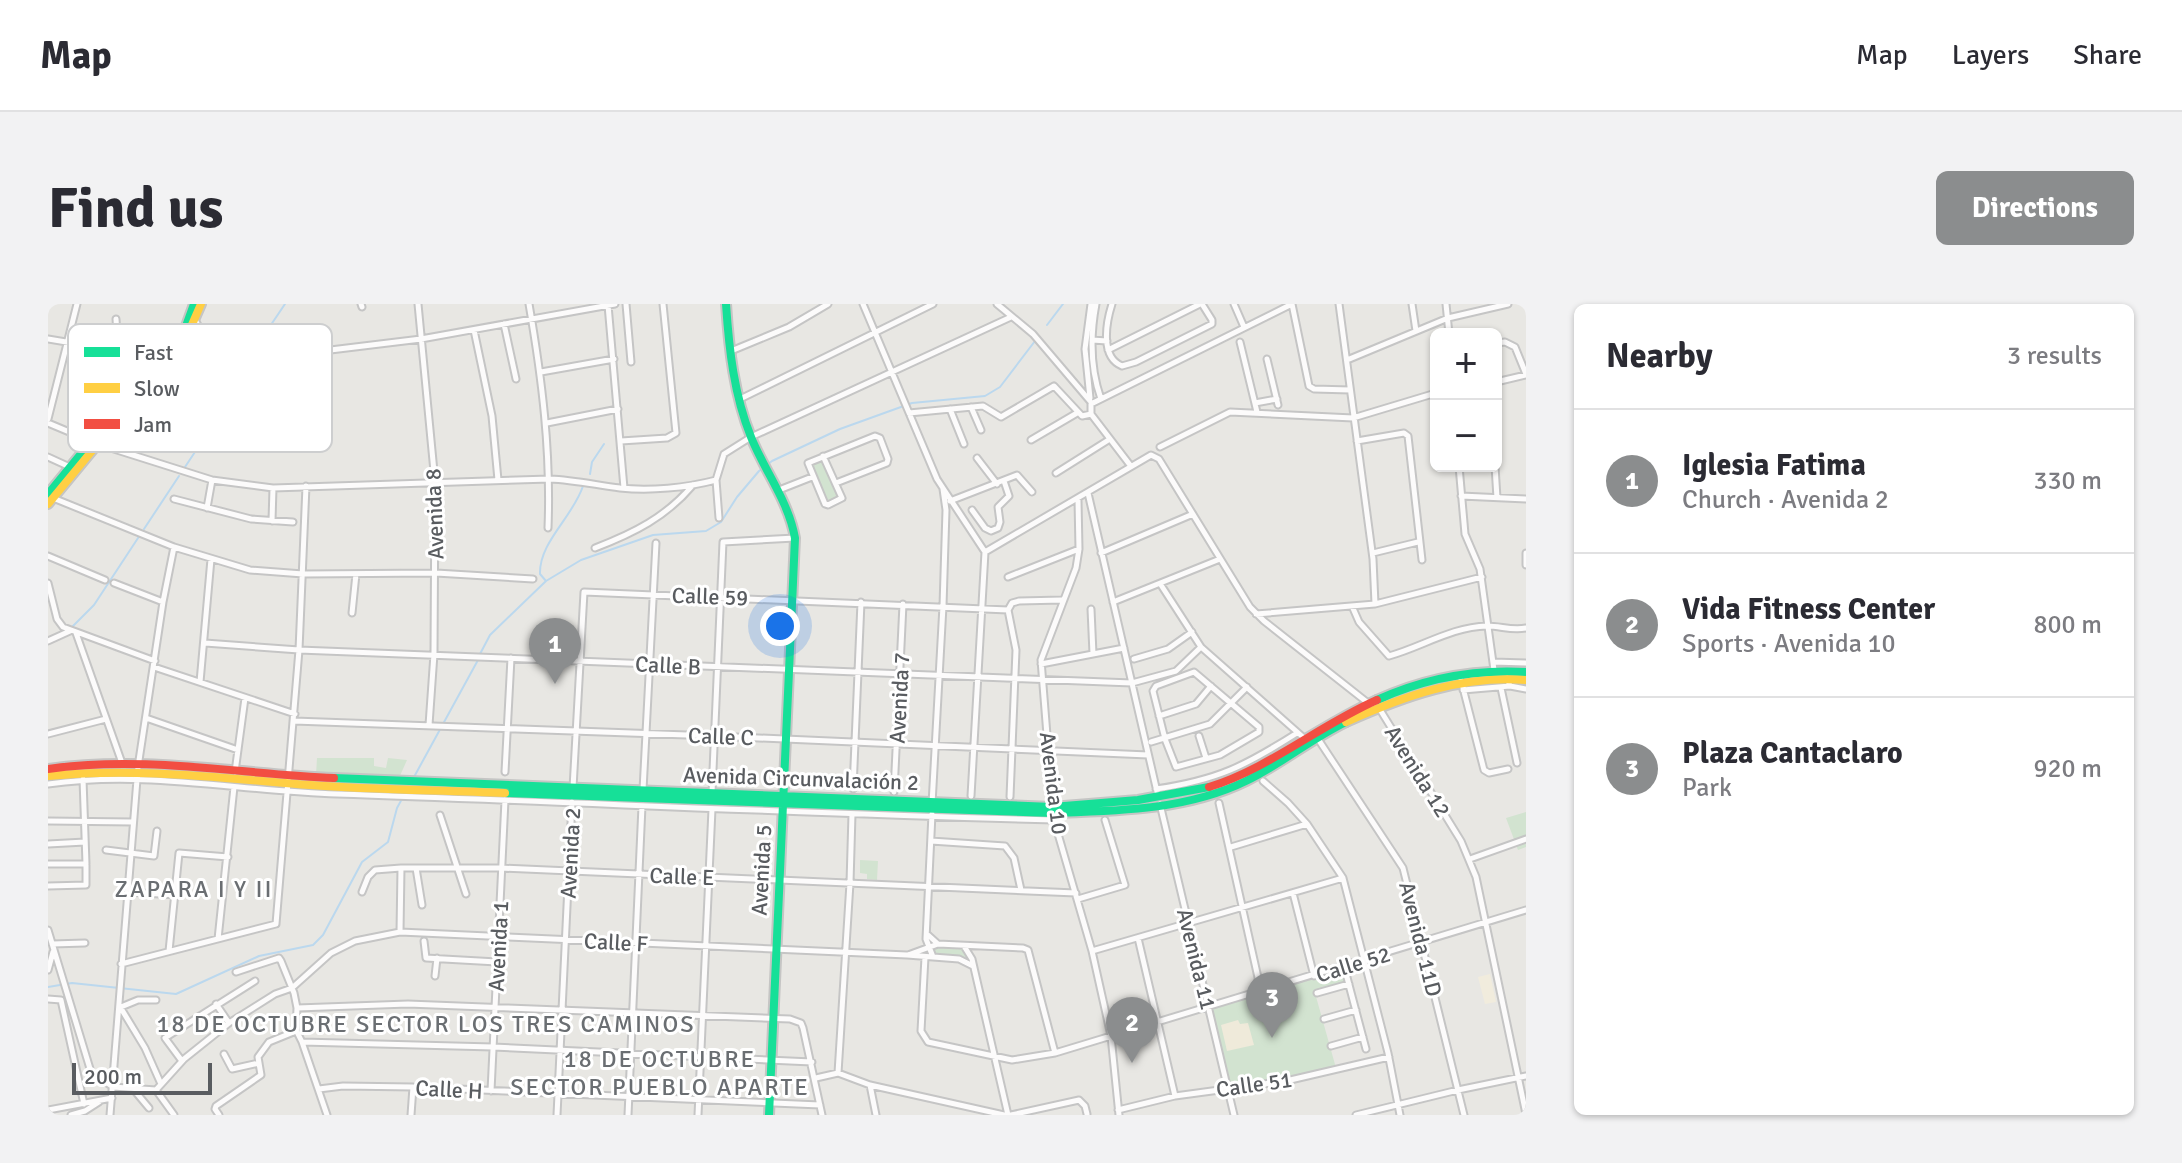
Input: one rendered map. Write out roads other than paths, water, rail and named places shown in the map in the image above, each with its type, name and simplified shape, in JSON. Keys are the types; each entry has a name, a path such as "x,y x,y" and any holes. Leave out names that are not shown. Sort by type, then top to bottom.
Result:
{"main road":[{"path":"187,324 194,304"},
{"path":"193,324 201,304"},
{"name":"Avenida 5","path":"726,304 740,399 751,437 791,515 795,538 769,1115"},
{"path":"49,498 87,452"},
{"name":"Avenida Circunvalación 2","path":"1158,796 1224,783 1300,735 1368,703 1450,675 1494,666 1526,672"},
{"name":"Avenida Circunvalación 2","path":"48,769 89,763 122,763 138,771 191,779 397,788 529,798 643,790 712,793 845,811 932,809 1006,815 1053,813 1158,796 1228,789 1263,773 1348,721 1429,689 1526,680"},
{"name":"Avenida Circunvalación 2","path":"48,776 103,770 235,772 287,784"},
{"name":"Avenida Circunvalación 2","path":"412,789 687,804 782,803 1053,813"}],"street":[{"path":"72,324 77,304"},
{"name":"Avenida 8","path":"419,304 435,482 436,573 429,725"},
{"path":"529,304 547,423 550,479 548,528"},
{"path":"332,350 421,339 611,304 624,488"},
{"path":"626,304 631,362"},
{"path":"621,441 667,438 676,433 663,304"},
{"path":"731,351 789,327 828,304"},
{"path":"863,304 943,489 985,552 971,796"},
{"path":"740,399 933,304"},
{"path":"997,304 1033,334 1091,402"},
{"path":"1094,304 1093,374 1101,399"},
{"path":"985,552 1078,500 1130,465 1091,414 1085,349 1094,304"},
{"path":"1108,350 1201,304 1212,324 1136,362 1117,365 1111,359 1108,350 1107,341 1112,304"},
{"path":"1234,304 1244,327"},
{"path":"1091,402 1292,304 1309,386 1314,389 1350,390"},
{"path":"1339,304 1372,553 1375,604"},
{"path":"1412,304 1416,331"},
{"path":"1446,304 1449,328"},
{"path":"1346,360 1448,318 1486,306 1508,304"},
{"path":"719,518 716,480 724,454 751,437 1011,317"},
{"path":"116,319 116,324"},
{"path":"195,320 197,324"},
{"path":"504,324 516,379"},
{"path":"474,330 492,416 498,480"},
{"path":"48,339 68,342 48,421 68,430"},
{"path":"1092,340 1107,341"},
{"path":"1240,342 1257,412"},
{"path":"1502,342 1515,347 1526,375 1502,381"},
{"path":"541,372 614,359"},
{"path":"1255,403 1277,402 1267,359"},
{"path":"909,413 986,407 1001,417 1054,386 1077,413 1084,417 1091,414"},
{"path":"1160,447 1226,413 1353,418 1430,395"},
{"path":"971,407 981,430"},
{"path":"547,423 618,409"},
{"path":"950,409 964,444"},
{"path":"1031,440 1077,413"},
{"path":"1357,441 1404,433 1408,436 1422,560"},
{"path":"823,456 842,499 827,505 808,463 823,456 877,435 887,463 836,483"},
{"path":"1056,473 1110,439"},
{"path":"126,452 212,480 273,488 550,479 624,488 716,480"},
{"name":"Avenida 12","path":"1130,465 1151,455 1159,459 1256,614 1368,703 1379,708 1419,770 1470,859 1526,1114"},
{"path":"48,457 73,469"},
{"path":"977,458 997,484"},
{"path":"1459,472 1465,534 1482,577 1494,666 1526,663"},
{"path":"1495,472 1497,498"},
{"path":"946,510 952,504 1019,475 1032,492"},
{"path":"779,490 812,477"},
{"path":"207,508 212,480"},
{"path":"972,510 986,530 998,528 998,507 1009,496 1004,481"},
{"path":"595,548 646,526 675,504 694,484"},
{"path":"121,964 276,924 299,650 306,486"},
{"path":"272,521 273,488"},
{"path":"929,957 928,887 946,510 943,489"},
{"name":"Avenida 11","path":"1088,493 1234,1115"},
{"path":"1461,496 1526,499"},
{"path":"49,498 174,547 250,570 303,574 436,573 533,579"},
{"path":"174,499 251,519 293,522"},
{"name":"Avenida 10","path":"1078,500 1079,549 1076,568 1043,650 1042,680 1053,813 1092,951 1111,1036 1119,1112"},
{"path":"1101,553 1193,514"},
{"path":"712,793 723,542 795,538"},
{"path":"1372,553 1418,542"},
{"path":"643,790 656,543"},
{"path":"110,1115 138,771 174,547"},
{"path":"1008,577 1079,549"},
{"path":"1526,553 1526,565"},
{"path":"48,556 105,580"},
{"path":"200,682 211,559"},
{"path":"1113,602 1220,559"},
{"path":"352,613 356,574"},
{"path":"1256,614 1375,604 1482,577"},
{"path":"48,583 57,619 74,632 122,763"},
{"path":"114,583 163,602"},
{"path":"1161,585 1201,647 1300,735"},
{"name":"Calle 59","path":"584,592 1008,610 1012,603 1019,601 1062,600"},
{"name":"Avenida 2","path":"557,1115 584,592"},
{"path":"853,789 861,602"},
{"name":"Avenida 7","path":"894,792 903,604"},
{"path":"1352,606 1359,622 1389,656 1437,637 1488,626 1512,630 1526,628"},
{"path":"1091,609 1093,654"},
{"path":"1008,610 1016,645 1010,797"},
{"path":"48,641 74,632"},
{"name":"Calle C","path":"74,632 294,718 1148,755"},
{"path":"1134,659 1168,649 1192,632"},
{"name":"Calle B","path":"205,643 299,650 1132,683 1176,671 1201,647"},
{"path":"1041,664 1124,648"},
{"path":"505,772 511,658"},
{"path":"1194,672 1211,686 1259,727 1259,732 1234,748 1176,767 1165,739 1153,691 1156,686 1194,672"},
{"path":"1508,769 1489,773 1484,770 1462,685 1501,688 1509,682 1526,689"},
{"path":"1159,716 1191,707 1211,686"},
{"path":"1151,742 1210,724 1247,687"},
{"path":"1501,688 1517,763"},
{"path":"235,772 245,698"},
{"path":"146,718 238,750"},
{"path":"48,733 106,719"},
{"path":"1199,736 1206,758"},
{"name":"Avenida 11D","path":"1318,739 1401,863 1464,1115"},
{"path":"93,778 103,770"},
{"path":"48,784 138,771"},
{"path":"48,886 86,885 83,779"},
{"path":"191,779 234,787 287,784 397,788 505,800 529,798"},
{"path":"1263,781 1307,824 1343,878 1389,1057 1400,1115"},
{"path":"218,939 234,787"},
{"path":"573,796 642,806 687,804 712,809 739,805"},
{"name":"Avenida 1","path":"491,1091 505,800"},
{"path":"1219,803 1261,991"},
{"path":"628,1115 642,806"},
{"path":"698,1115 712,809"},
{"path":"838,1073 850,883 845,811"},
{"path":"440,815 466,894"},
{"name":"Calle E","path":"401,868 501,868 709,876 1021,890 1077,896 1126,884 1105,820"},
{"path":"48,821 133,822"},
{"path":"1231,847 1307,824"},
{"path":"106,850 154,856 157,831"},
{"path":"1470,859 1526,839"},
{"path":"931,841 1005,846 1014,858 1021,890"},
{"path":"48,844 85,842"},
{"path":"169,951 179,853 228,857"},
{"path":"48,864 86,864"},
{"path":"362,892 368,877 375,870 401,868 400,932"},
{"path":"416,868 422,905"},
{"path":"1092,951 1343,878"},
{"path":"127,892 176,895"},
{"path":"1293,893 1314,976"},
{"name":"Calle 52","path":"929,957 921,1031 923,1037 928,1042 1012,1060 1055,1053 1526,910"},
{"path":"48,930 89,1066 99,1079 113,1087 159,1088"},
{"path":"927,931 938,944"},
{"name":"Calle F","path":"159,1088 182,1061 229,1023 275,994 292,988 342,947 355,941 400,932 907,955 972,962"},
{"path":"1138,938 1175,1096"},
{"path":"424,941 425,957 497,962"},
{"path":"52,944 85,943"},
{"path":"907,955 938,944 1028,950 1055,1053"},
{"path":"964,945 972,962 1008,1115"},
{"path":"972,962 984,946"},
{"path":"48,970 53,952"},
{"path":"236,972 279,958 297,1008 296,1030 327,1115"},
{"path":"435,976 437,958"},
{"path":"1344,966 1366,1049"},
{"path":"182,1061 165,1038 255,981"},
{"path":"1317,993 1349,984"},
{"path":"48,999 61,1000"},
{"path":"61,1000 67,1013 72,1013"},
{"path":"61,1000 84,1104"},
{"path":"120,1006 138,1000 156,1000"},
{"path":"216,1004 229,1023"},
{"path":"297,1008 393,1004 790,1019 801,1023 822,1115"},
{"path":"120,1006 145,1048 159,1088 174,1115"},
{"path":"1324,1019 1356,1010"},
{"path":"219,1115 216,1106 261,1075 258,1057 269,1042 296,1030"},
{"path":"1331,1046 1363,1037"},
{"path":"976,1052 984,1048 990,1038"},
{"path":"302,1042 493,1047 812,1062"},
{"path":"224,1054 232,1069 259,1063"},
{"name":"Calle 51","path":"1119,1112 1175,1096 1286,1081 1389,1057"},
{"path":"999,1075 1012,1060"},
{"path":"75,1070 89,1066"},
{"path":"816,1078 838,1073 870,1085 1008,1115 1079,1100 1083,1102 1087,1114"},
{"path":"1356,1115 1526,1076"},
{"path":"870,1085 876,1115"},
{"name":"Calle H","path":"319,1089 343,1086 413,1087 820,1105"},
{"path":"411,1115 413,1087"},
{"path":"133,1089 149,1108"},
{"path":"48,1110 112,1098"},
{"path":"71,1115 85,1111 101,1100"}],"waterway":[{"path":"272,324 285,304"},
{"path":"1047,325 1063,304"},
{"path":"480,654 490,635 546,581 581,560 653,535 706,531 721,522 737,497 772,461 840,429 912,403 985,396 1000,387 1035,341"},
{"path":"590,474 592,462 604,444"},
{"path":"185,467 195,452"},
{"path":"144,529 179,476"},
{"path":"546,581 540,574 545,551 583,486"},
{"path":"71,628 94,605 140,535"},
{"path":"414,777 478,660"},
{"path":"48,987 72,983 176,994 259,956 313,945 323,935 362,862 388,842 403,797"}],"place":[{"name":"Iglesia Fatima","path":"555,684"},
{"name":"Plaza Cantaclaro","path":"1272,1038"},
{"name":"Vida Fitness Center","path":"1132,1063"}],"district":[{"name":"ZAPARA I Y II","path":"194,889"},
{"name":"18 DE OCTUBRE SECTOR LOS TRES CAMINOS","path":"426,1024"},
{"name":"18 DE OCTUBRE SECTOR PUEBLO APARTE","path":"660,1073"}]}
